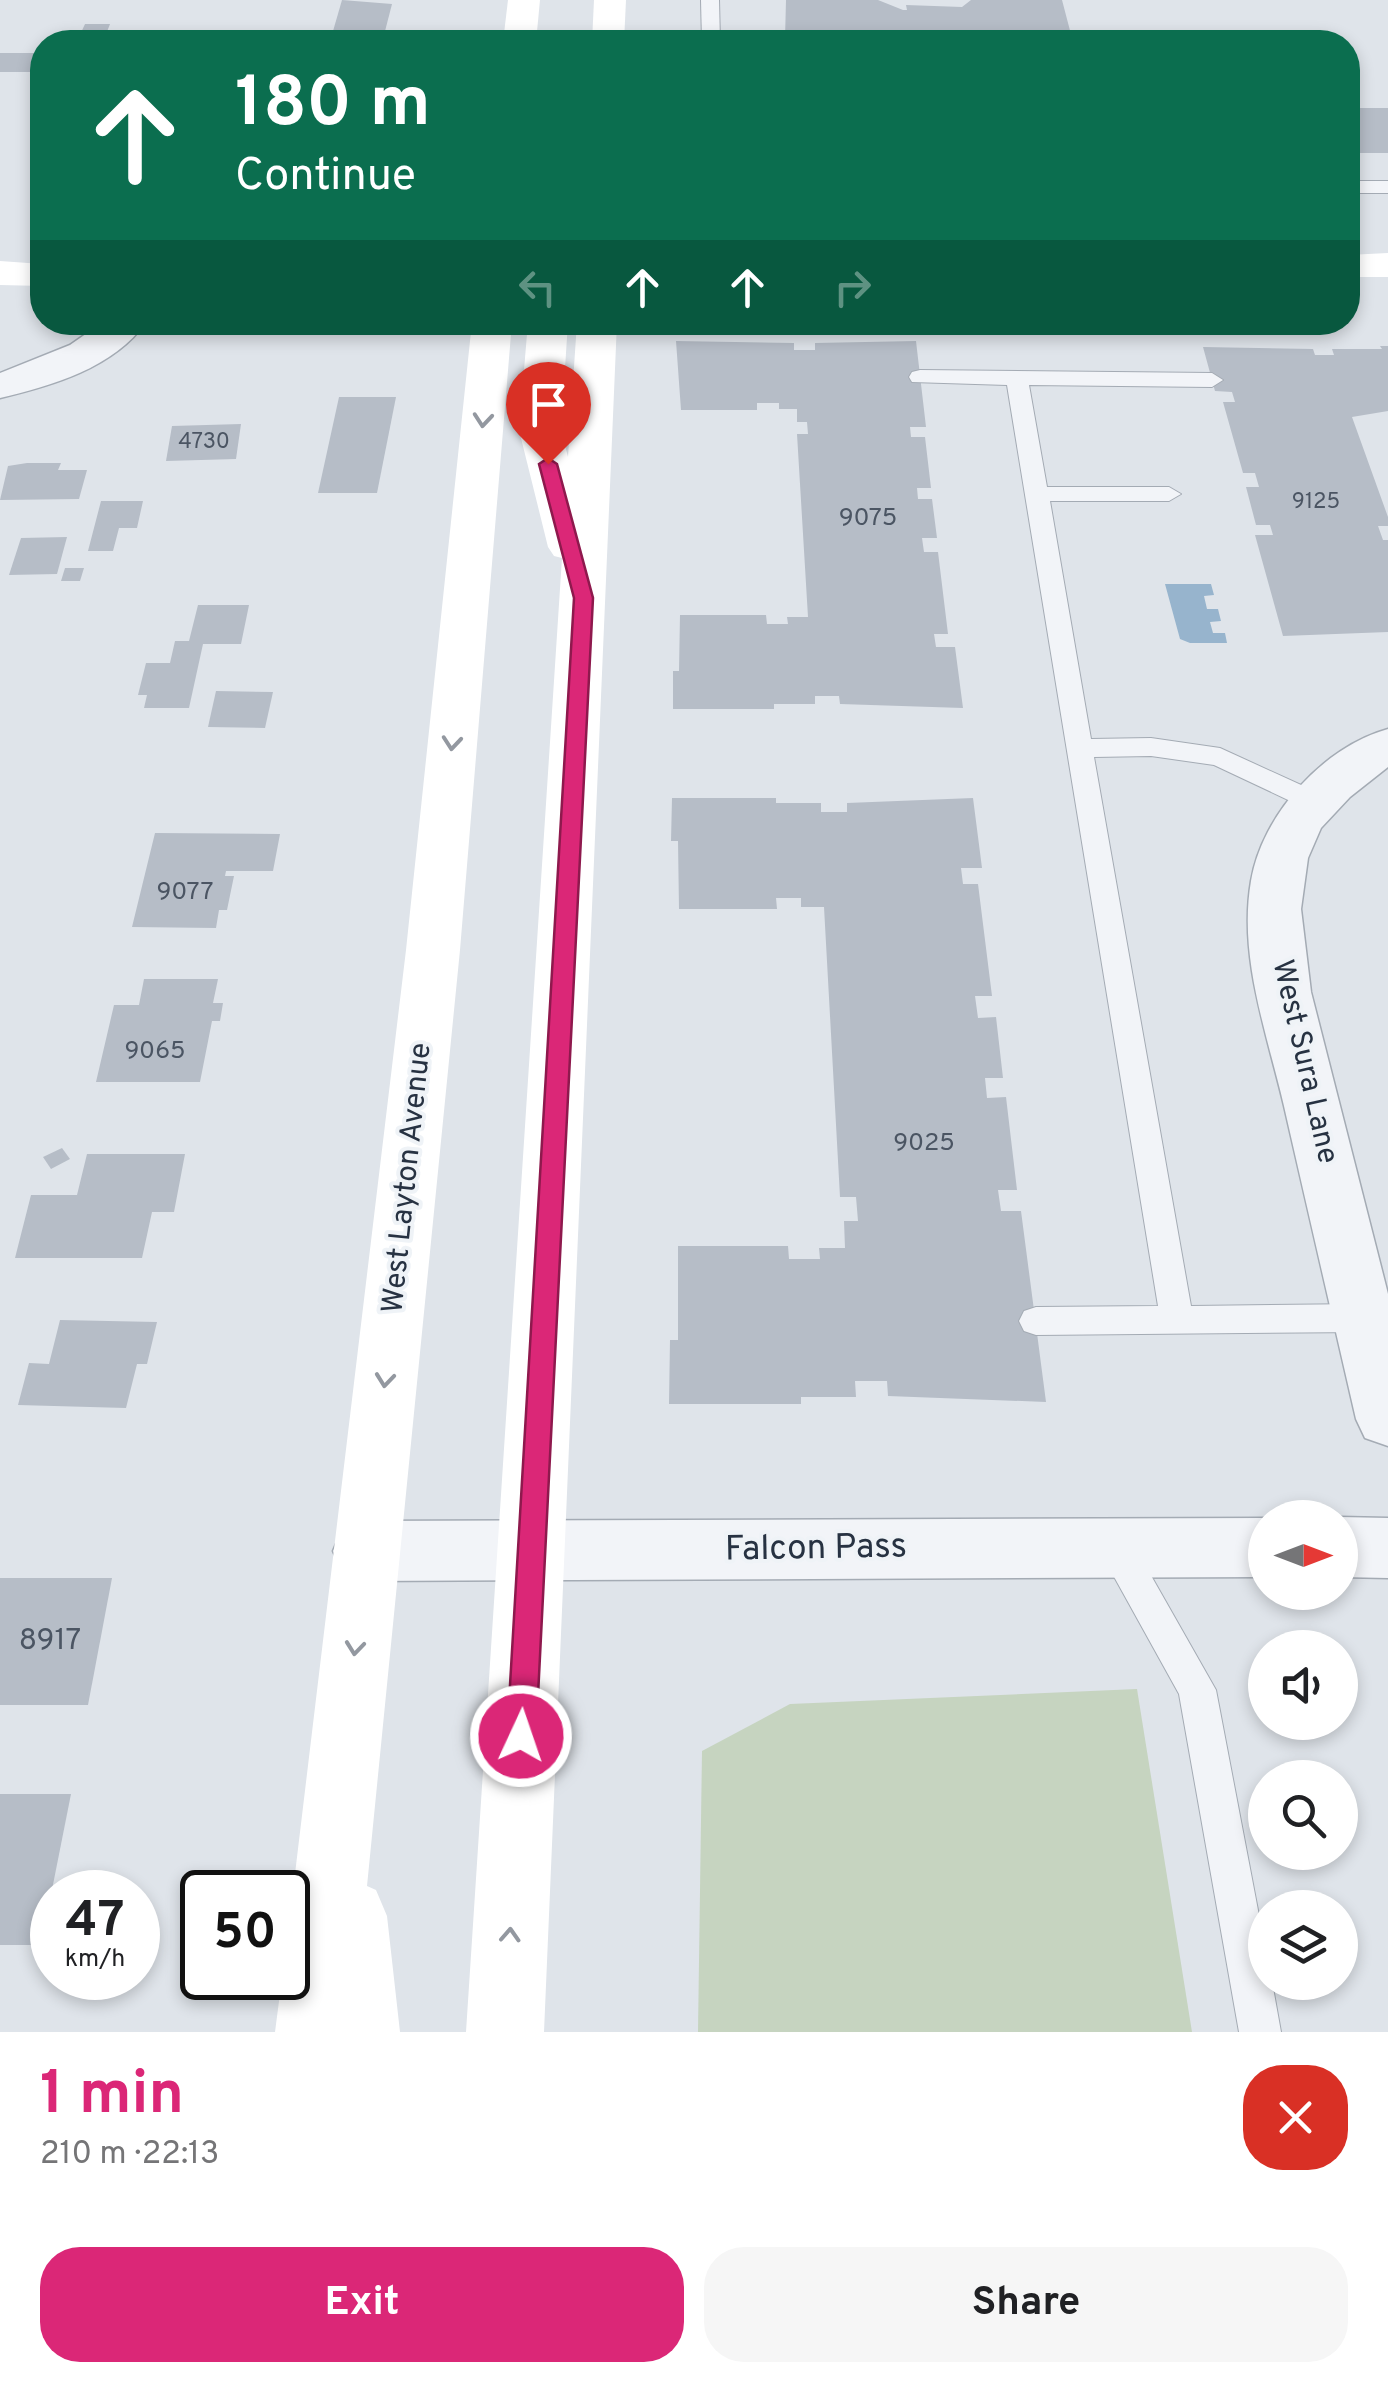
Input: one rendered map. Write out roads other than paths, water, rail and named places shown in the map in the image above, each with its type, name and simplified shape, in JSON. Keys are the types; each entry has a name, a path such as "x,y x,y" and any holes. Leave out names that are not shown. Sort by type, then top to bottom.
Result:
{"main road":[{"path":"609,30 610,0"},
{"path":"0,250 30,249"},
{"path":"1360,266 1388,266"},
{"path":"0,274 30,275"},
{"name":"West Layton Avenue","path":"314,2032 433,950 491,335"},
{"path":"547,335 540,430 583,598"},
{"path":"505,2032 596,335"},
{"path":"338,1798 361,2032"}],"street":[{"path":"0,386 28,378 91,349 109,335"},
{"name":"West Sura Lane","path":"1388,744 1352,766 1312,801 1292,836 1277,881 1278,960 1388,1419"},
{"name":"Falcon Pass","path":"366,1552 1248,1547"},
{"path":"1358,1547 1388,1548"}],"lane":[{"path":"710,0 711,30"},
{"path":"1360,187 1388,187"},
{"path":"920,377 1212,380"},
{"path":"1017,378 1177,1320"},
{"path":"1036,494 1169,494"},
{"path":"1079,748 1151,747 1220,758 1312,801"},
{"path":"1036,1321 1363,1318"},
{"path":"1115,1546 1196,1690 1260,2032"}],"water":[{"path":"1165,584 1211,584 1214,595 1204,596 1207,609 1218,609 1221,621 1210,622 1213,633 1225,633 1227,643 1190,643 1180,639"}]}
